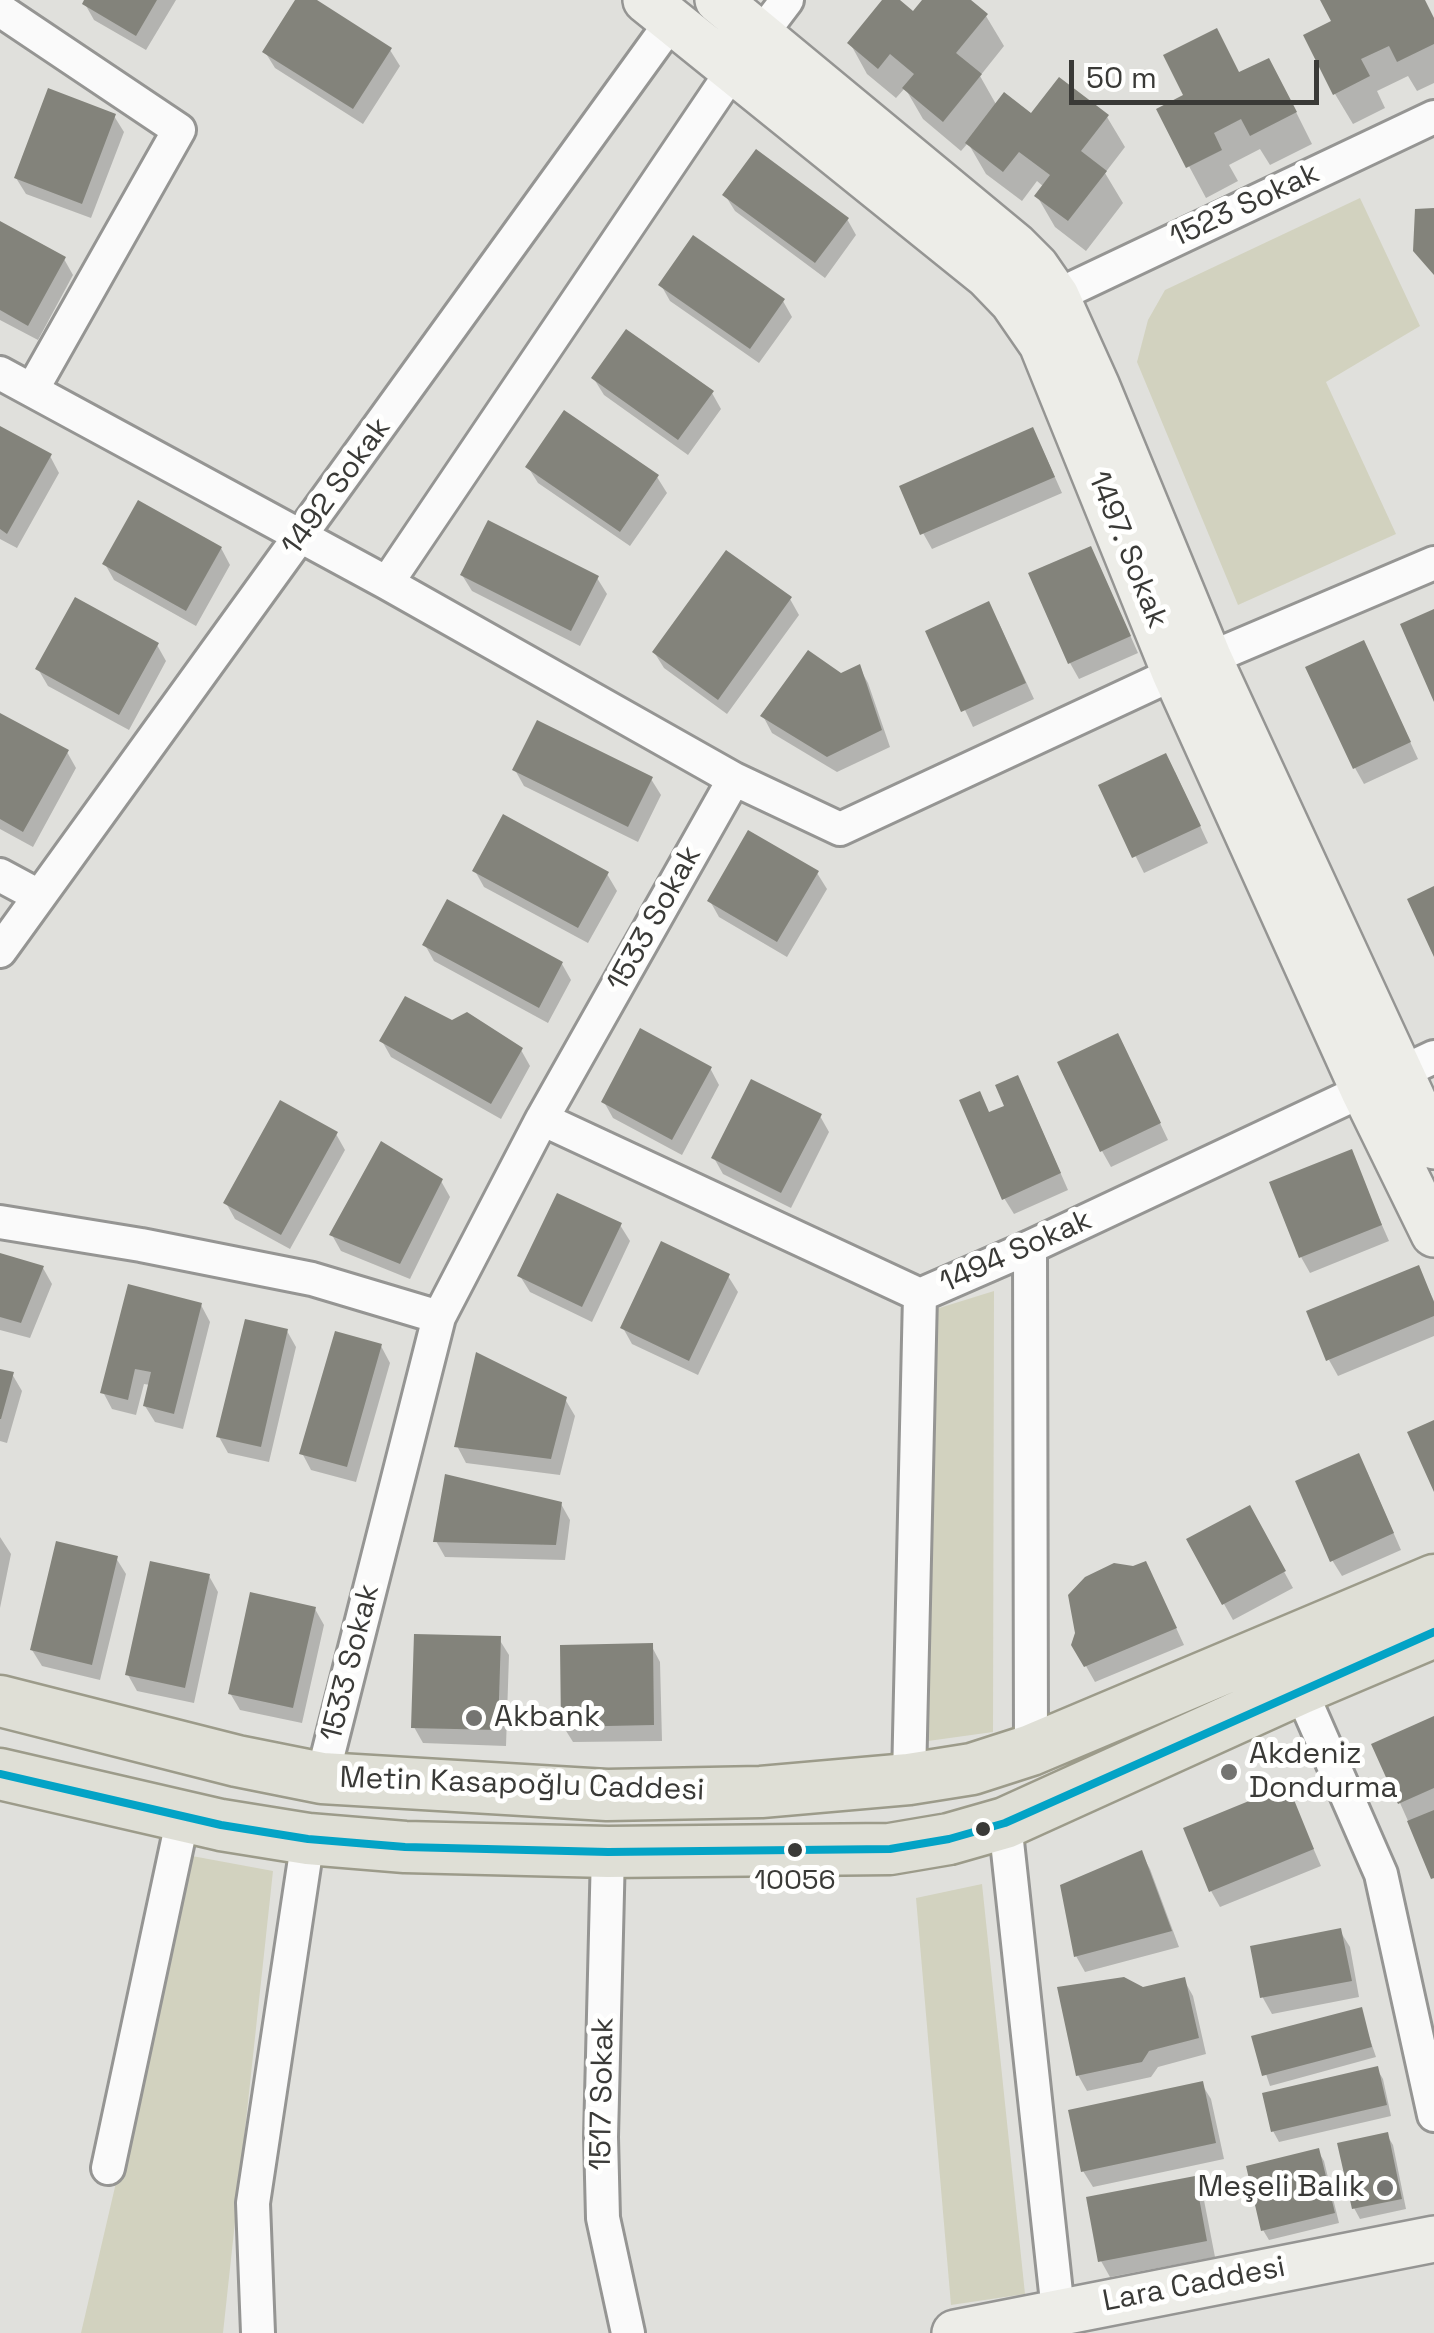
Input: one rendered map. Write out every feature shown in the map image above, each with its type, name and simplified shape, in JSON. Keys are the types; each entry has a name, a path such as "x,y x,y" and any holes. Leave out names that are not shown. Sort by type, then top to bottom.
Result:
{"main road":[{"name":"Metin Kasapoğlu Caddesi","path":"0,1701 237,1761 322,1778 607,1794 761,1792 909,1780 972,1769 1031,1750 1434,1580"},
{"name":"Metin Kasapoğlu Caddesi","path":"0,1774 183,1816 308,1839 405,1847 608,1852 890,1848 948,1839 1005,1823 1434,1632"}],"street":[{"name":"1497. Sokak","path":"718,0 774,17 1036,267 1056,296 1098,387 1192,666"},
{"name":"1497. Sokak","path":"668,7 733,70 986,275 1013,302 1042,344 1192,666 1434,1146"},
{"name":"1492 Sokak","path":"0,951 301,538 668,7"},
{"path":"0,10 179,130 32,390"},
{"path":"388,582 733,70 774,17"},
{"name":"1523 Sokak","path":"1056,296 1434,117"},
{"path":"0,373 388,582 734,779 840,830 1192,666 1434,562"},
{"name":"1533 Sokak","path":"322,1778 439,1317 542,1119 734,779"},
{"path":"0,875 39,896"},
{"name":"1497. Sokak","path":"1398,1073 1434,1234"},
{"name":"1494 Sokak","path":"542,1119 920,1295 1398,1073"},
{"path":"0,1222 312,1279 439,1317"},
{"path":"1030,1247 1031,1750"},
{"path":"909,1780 920,1295"},
{"path":"1300,1689 1381,1874 1434,2115"},
{"path":"108,2168 183,1816"},
{"path":"1005,1823 1058,2312"},
{"path":"258,2333 253,2203 308,1839"},
{"name":"1517 Sokak","path":"608,1852 600,2137 603,2218 628,2333"},
{"name":"Lara Caddesi","path":"955,2333 1434,2239"}],"green space":[{"path":"1360,198 1420,326 1326,382 1396,534 1238,605 1137,362 1148,320 1165,290"},
{"path":"994,1291 993,1732 928,1741 936,1309"},
{"path":"192,1856 273,1871 223,2333 81,2333"},
{"path":"982,1884 1025,2294 951,2305 916,1898"}],"building":[{"path":"84,0 157,0 136,36 82,4"},
{"path":"295,0 317,0 392,48 353,109 262,52"},
{"path":"882,0 900,0 913,11 922,0 971,0 988,14 956,53 982,74 943,122 902,88 914,74 890,54 878,69 847,43"},
{"path":"1320,0 1425,0 1434,18 1434,44 1397,62 1389,46 1361,59 1370,76 1333,95 1303,35 1331,21"},
{"path":"1217,28 1239,72 1269,58 1297,112 1250,136 1241,119 1214,133 1222,150 1186,168 1156,109 1183,95 1163,55"},
{"path":"1059,77 1109,115 1081,151 1107,171 1068,221 1034,196 1050,175 1019,152 1003,172 965,143 1004,92 1031,113"},
{"path":"48,88 116,114 82,204 14,178"},
{"path":"756,149 849,218 815,263 722,195"},
{"path":"1434,208 1434,275 1413,251 1415,209"},
{"path":"0,221 66,257 28,326 0,310"},
{"path":"693,235 785,299 750,349 658,285"},
{"path":"626,329 714,391 678,440 591,378"},
{"path":"564,410 659,475 620,532 525,467"},
{"path":"0,426 52,454 7,534 0,529"},
{"path":"1033,427 1055,477 920,535 899,486"},
{"path":"138,500 222,547 186,611 102,564"},
{"path":"488,520 599,576 571,631 460,575"},
{"path":"1091,546 1131,636 1068,664 1028,573"},
{"path":"726,550 792,597 718,700 652,652"},
{"path":"75,597 159,643 119,715 35,669"},
{"path":"989,601 1026,683 961,712 925,631"},
{"path":"1434,609 1434,702 1400,624"},
{"path":"1364,640 1411,742 1353,769 1305,667"},
{"path":"808,650 841,673 860,664 882,730 827,757 760,716"},
{"path":"0,713 69,750 23,832 0,819"},
{"path":"537,720 653,777 628,827 512,770"},
{"path":"1166,753 1201,826 1132,858 1098,785"},
{"path":"503,814 609,872 578,928 472,871"},
{"path":"748,830 819,871 777,942 707,901"},
{"path":"1434,886 1434,957 1407,899"},
{"path":"447,899 563,962 539,1008 422,945"},
{"path":"405,996 452,1020 467,1012 523,1048 491,1104 379,1041"},
{"path":"640,1028 712,1067 672,1140 601,1102"},
{"path":"1118,1033 1161,1123 1100,1152 1057,1062"},
{"path":"1018,1075 1061,1173 1002,1200 959,1100 980,1091 989,1112 1004,1106 995,1085"},
{"path":"751,1079 822,1114 781,1193 711,1158"},
{"path":"280,1100 338,1132 281,1235 223,1203"},
{"path":"381,1141 443,1179 400,1264 329,1235"},
{"path":"1352,1149 1382,1225 1299,1258 1269,1182"},
{"path":"557,1193 622,1223 582,1307 517,1276"},
{"path":"661,1241 730,1274 689,1361 620,1328"},
{"path":"0,1253 44,1266 21,1323 0,1317"},
{"path":"1419,1265 1434,1302 1434,1316 1326,1361 1306,1311"},
{"path":"128,1284 202,1303 174,1414 143,1406 151,1372 135,1369 128,1400 100,1393"},
{"path":"245,1319 288,1329 261,1447 216,1437"},
{"path":"335,1331 382,1344 347,1467 299,1454"},
{"path":"476,1352 567,1397 551,1459 454,1447"},
{"path":"0,1369 14,1372 1,1419 0,1419"},
{"path":"1434,1420 1434,1492 1407,1432"},
{"path":"1359,1453 1394,1533 1330,1562 1295,1481"},
{"path":"445,1474 562,1502 556,1545 433,1542"},
{"path":"1250,1505 1286,1571 1222,1605 1186,1539"},
{"path":"56,1541 118,1556 92,1665 30,1650"},
{"path":"150,1561 210,1574 185,1688 125,1675"},
{"path":"1146,1561 1177,1628 1084,1667 1071,1645 1075,1633 1068,1595 1085,1577 1114,1563 1133,1566"},
{"path":"250,1592 316,1607 293,1708 228,1694"},
{"path":"414,1634 501,1636 498,1730 411,1728"},
{"path":"653,1643 654,1725 561,1727 560,1645"},
{"path":"1434,1716 1434,1788 1398,1804 1371,1744"},
{"path":"1288,1785 1314,1849 1209,1892 1183,1828"},
{"path":"1434,1810 1434,1878 1431,1879 1407,1821"},
{"path":"1142,1850 1172,1931 1074,1957 1060,1885"},
{"path":"1341,1928 1352,1981 1260,1998 1250,1946"},
{"path":"1124,1977 1143,1987 1185,1977 1199,2038 1149,2051 1142,2062 1076,2076 1057,1987"},
{"path":"1362,2007 1372,2047 1262,2076 1251,2036"},
{"path":"1378,2066 1387,2105 1271,2132 1262,2093"},
{"path":"1203,2081 1216,2143 1081,2172 1068,2110"},
{"path":"1388,2132 1402,2199 1352,2209 1337,2143"},
{"path":"1319,2148 1335,2213 1261,2231 1246,2166"},
{"path":"1195,2176 1207,2241 1098,2262 1086,2197"}],"transit line":[{"path":"0,1774 221,1825 308,1839 405,1847 608,1852 890,1849 949,1839 1005,1823 1434,1632"}],"place":[{"name":"Akbank","path":"474,1718"},
{"name":"Akdeniz Dondurma","path":"1229,1772"},
{"name":"10056","path":"795,1850"},
{"name":"Meşeli Balık","path":"1385,2188"}]}
